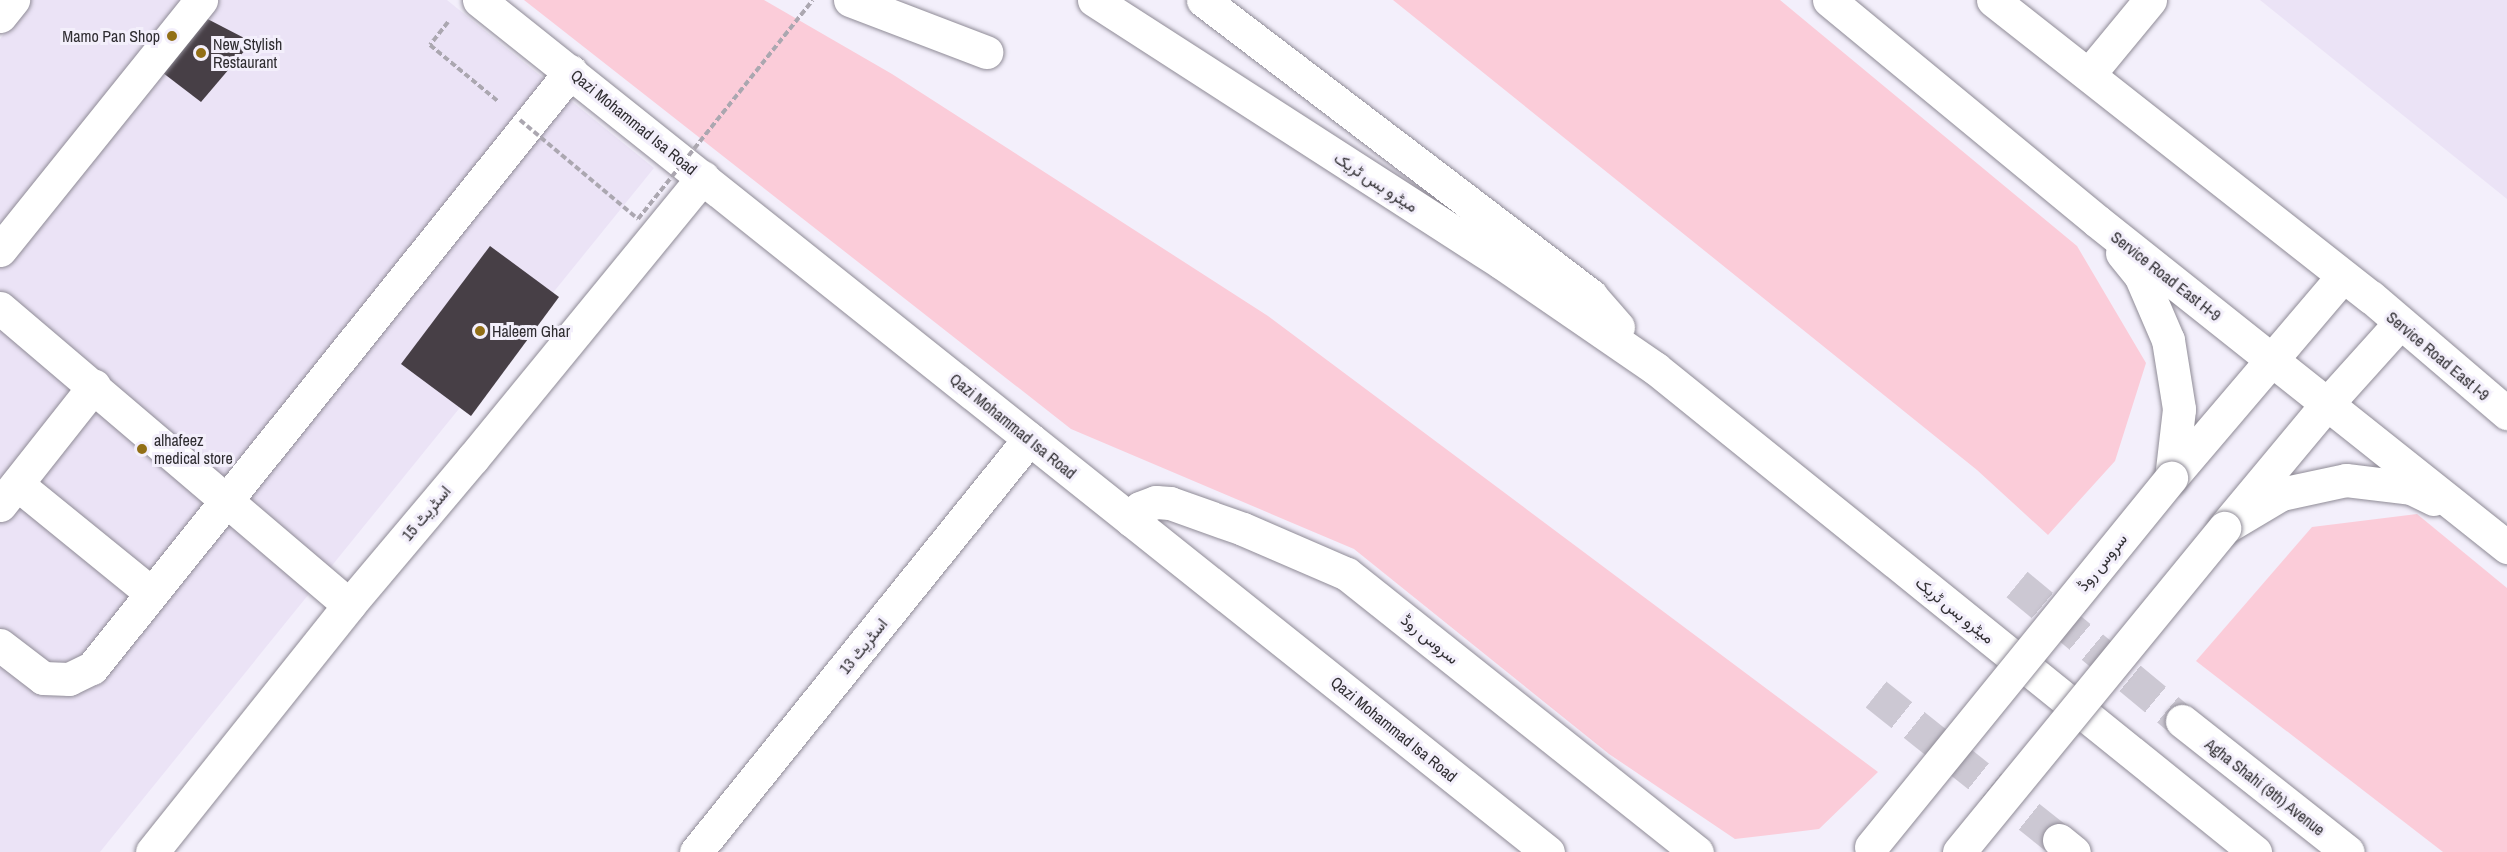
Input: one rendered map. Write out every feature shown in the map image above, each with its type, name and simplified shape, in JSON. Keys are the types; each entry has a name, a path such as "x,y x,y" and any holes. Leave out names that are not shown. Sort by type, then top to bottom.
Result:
{"street":[{"path":"0,16 14,0"},
{"path":"0,250 201,0"},
{"name":"Qazi Mohammad Isa Road","path":"479,0 571,70 1029,440 1131,519 1537,849"},
{"path":"850,0 986,52"},
{"name":"میٹرو بس ٹریک","path":"1094,0 1502,263 1655,368 2255,852"},
{"name":"میٹرو بس ٹریک","path":"1203,0 1591,296 1655,368"},
{"name":"Service Road East H-9","path":"1829,0 2097,221 2507,547"},
{"path":"1994,0 2342,277"},
{"path":"2089,74 2150,0"},
{"path":"0,645 43,678 69,680 92,668 571,70"},
{"name":"اسٹریٹ 15","path":"152,852 349,605 474,458 703,177"},
{"path":"2097,221 2140,275 2168,340 2179,409 2171,478"},
{"name":"Service Road East I-9","path":"2342,277 2370,297 2399,324 2507,413"},
{"name":"سروس روڈ","path":"1869,849 2171,478 2342,277"},
{"path":"0,308 349,605"},
{"path":"1959,852 2326,405 2399,324"},
{"path":"94,386 8,495 151,593"},
{"name":"اسٹریٹ 13","path":"701,850 1029,440"},
{"path":"2224,528 2281,494 2346,480 2411,488 2470,517"},
{"name":"سروس روڈ","path":"1131,519 1140,508 1156,502 1170,503 1243,529 1347,574 1697,852"},
{"name":"Agha Shahi (9th) Avenue","path":"2182,721 2348,852"}],"path":[{"path":"512,112 638,219 813,0"},
{"path":"430,45 502,105"}],"shaded area":[{"path":"31,0 447,0 654,168 100,852 0,852 0,39"},
{"path":"524,0 764,0 892,74 1268,316 1878,772 1819,829 1735,839 1609,754 1354,549 1071,429"},
{"path":"1393,0 1780,0 2077,246 2146,363 2115,461 2048,535 1977,470"},
{"path":"2260,0 2507,0 2507,199"},
{"path":"2417,514 2507,588 2507,852 2443,852 2196,661 2312,527"}],"building":[{"name":"New Stylish Restaurant","path":"192,11 252,42 201,102 150,63"},
{"name":"Haleem Ghar","path":"490,246 559,297 471,416 401,364"}],"tunnel":[{"path":"2017,584 2182,721"},
{"path":"1876,694 2059,840"}],"place":[{"name":"Mamo Pan Shop","path":"172,36"},
{"name":"New Stylish Restaurant","path":"201,53"},
{"name":"Haleem Ghar","path":"480,331"},
{"name":"alhafeez medical store","path":"142,449"}]}
